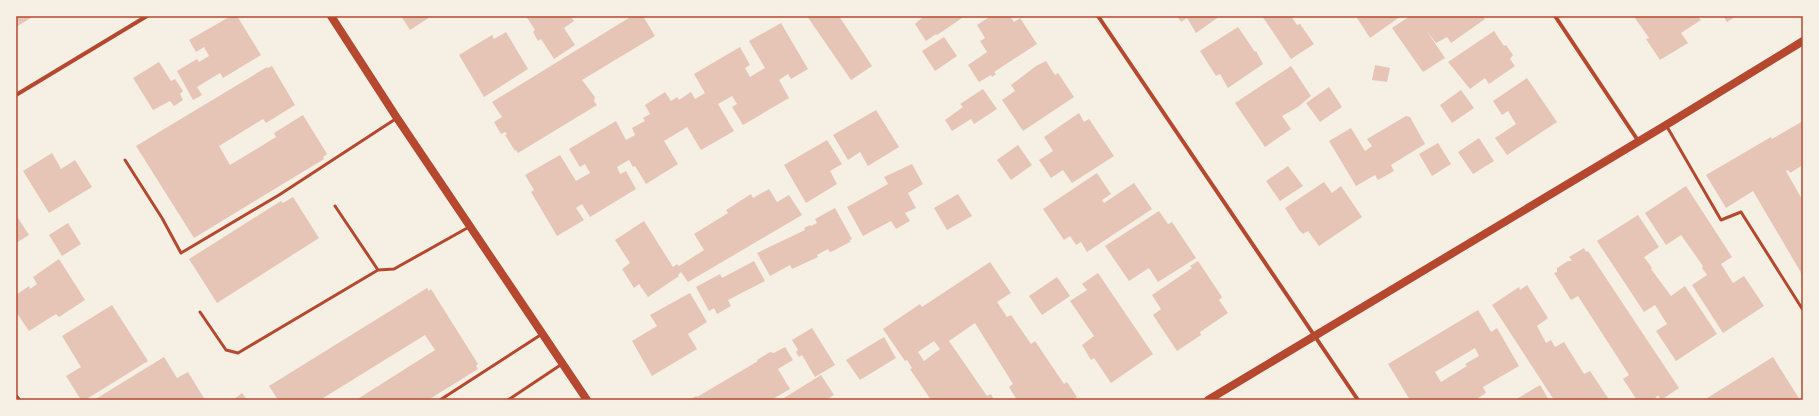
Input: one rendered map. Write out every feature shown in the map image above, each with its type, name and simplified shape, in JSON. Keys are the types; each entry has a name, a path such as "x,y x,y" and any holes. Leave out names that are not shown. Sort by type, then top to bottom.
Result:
{"main road":[{"path":"331,16 397,118 586,400"},
{"path":"1208,400 1639,142 1803,41"}],"street":[{"path":"16,96 147,16"},
{"path":"1098,16 1358,400"},
{"path":"1555,16 1639,142"},
{"path":"16,396 18,400"}],"lane":[{"path":"125,160 162,218 181,253 278,195 397,118"},
{"path":"1666,125 1721,220 1741,212 1803,310"},
{"path":"335,206 378,270"},
{"path":"200,312 226,350 238,353 378,270 394,269 470,226"},
{"path":"440,400 542,334"},
{"path":"508,400 562,364"}],"building":[{"path":"16,16 34,16 16,27"},
{"path":"231,16 237,16 261,55 223,78 220,73 197,87 202,95 193,100 177,71 197,59 199,62 209,56 204,47 196,52 189,40"},
{"path":"401,16 429,16 430,17 410,30"},
{"path":"526,16 570,16 574,21 564,28 575,45 554,59 541,39 538,41 533,32 535,30"},
{"path":"632,16 643,16 655,36 582,80 595,97 594,101 597,105 518,153 516,150 515,151 505,135 507,134 505,132 501,134 494,122 502,117 492,102"},
{"path":"807,16 839,16 872,66 851,80"},
{"path":"924,16 965,16 926,41 915,24"},
{"path":"991,16 1010,16 1014,22 1020,18 1037,44 994,72 996,74 992,77 991,75 979,82 968,65 987,52 980,41 985,38 977,25"},
{"path":"1177,16 1220,16 1196,33 1187,18 1181,22"},
{"path":"1262,16 1291,16 1297,25 1300,24 1314,44 1291,59"},
{"path":"1360,16 1401,16 1370,38 1357,18"},
{"path":"1410,16 1482,16 1485,19 1451,43 1447,37 1436,43 1426,30 1445,58 1423,72 1392,28"},
{"path":"1638,16 1700,16 1699,18 1701,20 1681,33 1688,43 1660,60 1646,39 1649,38 1635,18"},
{"path":"1723,16 1736,16 1727,22"},
{"path":"781,23 808,69 791,79 788,74 779,80 789,98 743,125 732,107 737,104 732,96 718,104 734,131 701,150 687,127 664,141 678,164 646,184 635,166 633,167 629,160 617,167 620,174 626,171 636,189 590,217 582,204 576,208 584,220 557,236 531,192 534,190 525,175 560,155 576,181 590,173 585,164 580,167 569,149 616,121 626,140 635,135 632,128 645,121 643,118 650,114 645,105 665,92 671,101 677,97 679,100 691,92 695,99 705,93 694,74 740,47 750,65 745,68 750,77 765,68 749,41"},
{"path":"1238,27 1255,52 1256,51 1263,64 1228,88 1220,74 1216,76 1200,51"},
{"path":"1494,31 1504,46 1506,45 1513,55 1510,59 1515,66 1489,84 1485,78 1470,89 1448,62"},
{"path":"506,32 528,69 484,97 459,55 492,35 494,39"},
{"path":"944,37 957,56 935,71 922,51"},
{"path":"1046,61 1055,75 1058,73 1074,97 1023,131 1002,100 1015,91 1011,85 1036,66"},
{"path":"159,62 171,81 175,79 183,91 180,94 183,100 174,106 170,101 153,110 133,78"},
{"path":"1375,65 1390,68 1387,82 1372,80"},
{"path":"272,66 295,105 266,123 263,119 219,146 230,165 276,137 274,133 303,115 327,154 323,157 324,159 194,238 136,146 267,67"},
{"path":"1291,66 1311,96 1298,107 1282,116 1291,129 1265,147 1235,103"},
{"path":"1527,78 1557,122 1507,155 1495,138 1516,124 1508,111 1502,115 1493,101"},
{"path":"1329,87 1342,107 1320,122 1306,103"},
{"path":"983,89 997,109 974,124 971,119 952,131 945,120 963,107 960,104"},
{"path":"1461,90 1474,108 1452,123 1440,105"},
{"path":"876,110 899,147 868,166 860,152 848,160 833,135"},
{"path":"1079,113 1084,122 1089,119 1114,156 1072,183 1063,170 1051,178 1039,160 1053,151 1044,137"},
{"path":"1406,116 1410,117 1425,144 1391,165 1394,171 1378,180 1375,175 1356,186 1329,141 1351,128 1365,151 1372,146 1367,139"},
{"path":"1803,121 1803,165 1790,173 1788,170 1786,171 1803,201 1803,276 1753,191 1726,208 1706,175 1771,137 1772,139"},
{"path":"1479,138 1494,161 1473,174 1458,152"},
{"path":"827,140 842,164 830,171 837,184 806,203 784,165"},
{"path":"1438,143 1451,164 1432,176 1419,154"},
{"path":"1018,145 1032,165 1011,180 997,160"},
{"path":"52,153 61,169 75,160 92,187 49,213 23,171"},
{"path":"912,164 923,184 908,193 916,208 905,213 910,221 896,229 891,221 863,236 847,207 888,184 884,177"},
{"path":"1288,166 1303,186 1280,201 1266,181"},
{"path":"1097,173 1111,194 1102,200 1104,203 1134,183 1152,209 1087,252 1081,242 1076,245 1070,236 1064,240 1043,209"},
{"path":"1324,182 1332,193 1341,186 1362,217 1319,246 1308,231 1303,234 1299,230 1285,208"},
{"path":"1686,186 1732,257 1721,264 1733,283 1744,276 1764,306 1723,333 1692,285 1707,275 1702,268 1703,266 1681,235 1666,245 1645,213"},
{"path":"769,189 777,202 789,195 802,215 688,282 681,272 678,275 679,276 648,297 639,284 634,288 622,269 630,263 615,240 644,221 673,267 677,264 679,266 704,250 694,234 728,213 726,210 751,194 753,198"},
{"path":"958,194 972,216 947,230 934,208"},
{"path":"293,197 319,238 217,303 189,259 281,201 283,203"},
{"path":"835,208 852,239 850,242 830,252 828,249 817,255 818,257 792,269 790,265 770,276 757,253 805,230 804,228 817,223 815,219"},
{"path":"1159,211 1168,224 1172,222 1196,258 1158,282 1149,268 1129,281 1105,246"},
{"path":"16,215 29,235 16,243"},
{"path":"1638,215 1659,247 1644,257 1652,268 1651,269 1671,296 1685,286 1717,334 1676,361 1656,331 1667,324 1655,305 1644,312 1597,241"},
{"path":"68,223 81,244 62,256 49,235"},
{"path":"1584,248 1586,252 1588,251 1679,388 1661,400 1658,395 1654,400 1637,400 1623,379 1629,375 1578,296 1571,300 1554,273 1557,272 1557,268 1568,261 1572,261 1569,257"},
{"path":"59,259 85,300 59,317 56,314 29,331 16,312 16,295 29,286 30,289 37,284 33,277"},
{"path":"754,261 765,281 728,300 731,306 717,314 714,308 709,311 696,287 720,274 722,278"},
{"path":"1198,261 1222,297 1219,300 1228,313 1200,332 1201,335 1177,351 1153,315 1161,309 1152,295 1192,268 1190,266"},
{"path":"990,262 1011,293 997,302 1007,317 1011,315 1031,344 1035,341 1064,384 1067,382 1077,397 1072,400 1017,400 1009,387 1013,384 975,323 949,341 987,396 991,394 994,400 931,400 910,369 912,368 907,360 905,361 883,329 920,304 922,307","holes":["934,341 940,349 924,361 918,352"]},
{"path":"1098,273 1153,354 1111,383 1094,358 1091,360 1082,345 1094,336 1070,301 1087,290 1082,284"},
{"path":"1057,277 1070,296 1042,315 1029,296"},
{"path":"1527,285 1548,318 1537,326 1546,343 1551,340 1555,347 1564,342 1584,374 1590,371 1608,398 1606,400 1554,400 1492,305 1519,287 1520,290"},
{"path":"427,288 429,291 431,289 478,364 476,366 478,369 428,400 356,400 435,350 425,335 320,400 278,400 269,386"},
{"path":"690,293 707,322 688,334 697,349 652,376 632,341 657,326 650,315"},
{"path":"112,305 148,361 85,400 81,400 66,376 81,367 62,336"},
{"path":"1478,310 1491,332 1497,328 1519,366 1483,387 1486,393 1475,400 1410,400 1388,364","holes":["1475,348 1479,356 1465,364 1467,366 1441,382 1435,372"]},
{"path":"812,328 835,365 815,377 802,355 799,357 796,352 798,350 792,340"},
{"path":"884,337 896,358 860,380 846,360"},
{"path":"785,347 793,360 778,369 790,389 771,400 689,400 696,396 697,397 758,361 757,360 770,352 774,353"},
{"path":"164,357 177,378 188,372 205,400 94,400"},
{"path":"1773,357 1800,400 1704,400"},
{"path":"821,375 834,395 826,400 785,400 784,398"},
{"path":"1540,385 1549,400 1515,400"},
{"path":"242,393 247,400 233,400"}]}
